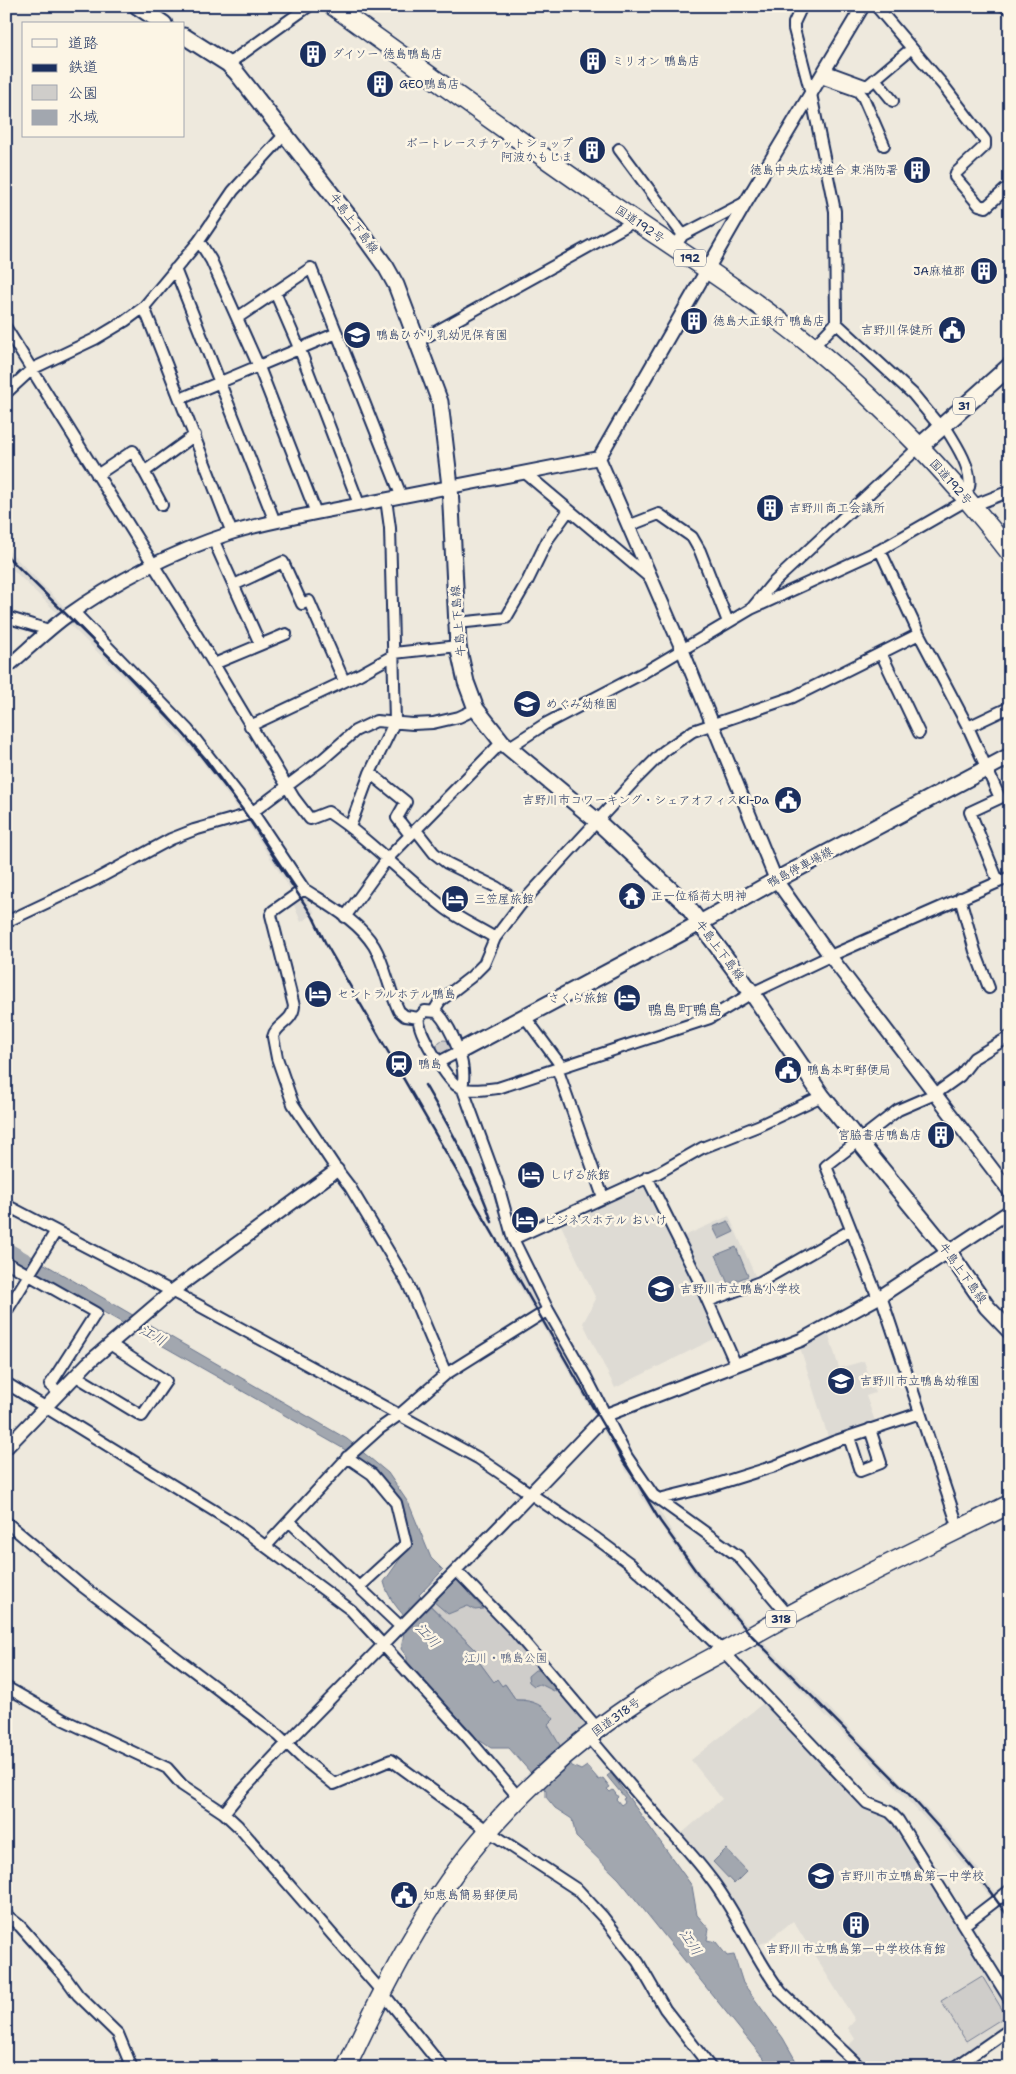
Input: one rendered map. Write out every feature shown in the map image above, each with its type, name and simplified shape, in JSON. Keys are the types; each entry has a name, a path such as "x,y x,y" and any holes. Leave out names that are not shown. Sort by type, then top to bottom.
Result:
{"highway":[{"name":"国道192号","path":"333,6 635,221 679,241 708,269 813,347 919,447 967,500 1010,552"},
{"name":"国道318号","path":"346,2068 382,1992 419,1927 488,1830 519,1798 566,1756 648,1694 722,1650 1010,1504"}],"main road":[{"path":"137,6 161,22"},
{"name":"牛島上下島線","path":"185,37 228,64 355,224 386,267 396,285 440,402 450,486 458,646 466,682 476,709 505,745 597,822 684,903 752,994 822,1096 949,1252 987,1307 1010,1331"},
{"name":"31","path":"919,447 1010,366"},
{"name":"鴨島停車場線","path":"460,1051 1010,756"}],"street":[{"path":"228,64 308,6"},
{"path":"802,6 794,23 794,29 811,94 835,211 836,323 813,347"},
{"path":"6,668 49,630 74,612 153,564 213,539 276,522 386,498 599,458 746,202 863,6"},
{"path":"876,6 943,85 985,140 985,146 956,172 955,177 979,205 986,206 1006,189 1010,193"},
{"path":"1004,6 1010,9"},
{"path":"824,74 866,86 906,53"},
{"path":"824,74 858,91 864,98 884,145"},
{"path":"875,79 893,101"},
{"path":"6,393 32,369 95,338 125,321 144,307 199,241 233,191 285,134"},
{"path":"619,149 679,241 746,202"},
{"path":"418,342 635,221"},
{"path":"199,241 211,260 259,367 316,513"},
{"path":"237,318 311,268 401,495"},
{"path":"175,270 276,522"},
{"path":"275,292 300,350 359,504"},
{"path":"144,307 232,533"},
{"path":"836,323 913,394 942,426 957,447 971,478 967,500"},
{"path":"6,328 153,564 250,726 288,785 294,798 310,819 328,812 350,827 447,910 495,938"},
{"path":"180,398 337,334"},
{"path":"144,472 195,435"},
{"path":"751,609 772,584 919,447"},
{"path":"97,475 133,451 162,505"},
{"path":"599,458 682,650 776,880 830,956 1010,1192"},
{"path":"524,472 651,578"},
{"path":"346,917 387,859 505,745 635,677 751,609 880,550 967,500 1010,492"},
{"path":"350,827 370,773 395,721 390,528 386,498"},
{"path":"457,623 506,618 528,580 548,539 569,510"},
{"path":"628,526 659,514 692,537 700,551 728,622"},
{"path":"213,539 260,644"},
{"path":"880,550 919,634 988,768 1000,798 970,812 998,881"},
{"path":"234,585 283,562 302,604 309,601 344,681"},
{"path":"74,612 188,730 252,812 304,889 346,917 363,931 374,946 399,1011 405,1016 419,1018"},
{"path":"6,618 49,630"},
{"path":"214,664 286,634"},
{"path":"434,1011 440,1001 471,977 484,964 495,938 521,904 664,751 693,731 793,697 919,634"},
{"path":"250,726 344,681 394,654 458,646"},
{"path":"881,653 920,733"},
{"path":"968,727 1010,707"},
{"path":"6,922 95,880 171,839 252,812 323,759 355,731 376,721 395,721 413,724 433,723 459,717 476,709"},
{"path":"370,773 406,802 397,818 434,853 447,863 496,887 521,904"},
{"path":"788,1615 738,1556 653,1495 627,1457 548,1310 514,1238 498,1185 462,1087 464,1081 460,1051 440,1015 434,1011 425,1012 419,1018 419,1028 439,1062 456,1085 462,1087 474,1090 498,1088 710,1018 752,994 830,956 1010,876"},
{"path":"304,889 273,912 272,915 294,1006 292,1016 274,1032 273,1041 293,1104 336,1170 350,1187 408,1284 446,1374"},
{"path":"960,898 975,951 989,988"},
{"path":"525,1017 559,1067 603,1197"},
{"path":"959,1530 879,1297 826,1166 898,1110 935,1094 960,1076 974,1058 1009,1037"},
{"path":"439,1062 460,1051"},
{"path":"514,1238 647,1177 702,1148 758,1126 822,1096"},
{"path":"6,1448 59,1392 143,1315 171,1292 336,1170"},
{"path":"647,1177 708,1301 736,1365"},
{"path":"6,1206 56,1230 478,1458 628,1562 722,1650 867,1803 890,1812 898,1820 1010,2000"},
{"path":"224,1813 287,1743 606,1415 801,1340 879,1297 1010,1211"},
{"path":"6,1312 56,1230"},
{"path":"708,1301 760,1282 851,1230"},
{"path":"6,1262 96,1313 50,1385 59,1392"},
{"path":"266,1546 362,1444 446,1374 548,1310"},
{"path":"76,1376 142,1416 166,1381 110,1344"},
{"path":"6,1383 234,1522 351,1610 519,1798"},
{"path":"659,1499 708,1488 775,1466 848,1437 920,1412"},
{"path":"848,1437 860,1471 881,1463 870,1430"},
{"path":"348,1457 372,1474 396,1503 406,1544 359,1587"},
{"path":"289,1521 359,1587 403,1625"},
{"path":"6,1522 82,1586 287,1743 303,1759 334,1784 391,1760 488,1830 578,1890 603,1917 638,1962 665,2009 711,2068"},
{"path":"456,1571 513,1629 594,1733 622,1777 696,1858 713,1880 770,1978 782,1992 861,2068"},
{"path":"6,1688 64,1720 167,1768 182,1785 224,1813 238,1826 382,1992 443,2068"},
{"path":"964,1925 1010,1890"},
{"path":"6,1915 20,1926 59,1970 78,1995 118,2034 132,2068"},
{"path":"954,2068 1010,2029"}],"shaded area":[{"path":"6,548 157,701 207,756 250,814 315,913 301,922 293,903 294,895 244,817 201,760 151,704 6,563"},
{"name":"吉野川市立鴨島小学校","path":"646,1181 675,1240 729,1216 757,1280 704,1299 722,1335 615,1388 583,1323 596,1299 559,1221"},
{"path":"523,1268 603,1417 680,1545 700,1572 755,1634 811,1689 945,1828 1010,1913 1010,1926 994,1902 939,1834 749,1637 695,1576 642,1498 512,1273"},
{"name":"吉野川市立鴨島幼稚園","path":"828,1332 839,1368 864,1361 875,1393 866,1396 876,1424 829,1440 800,1347"},
{"name":"吉野川市立鴨島第一中学校","path":"766,1701 864,1808 885,1817 900,1831 1010,2009 1010,2023 1007,2026 948,2068 864,2068 846,2048 855,2039 848,2028 855,2020 793,1921 766,1942 757,1945 724,1890 681,1834 722,1799 691,1760"}],"green space":[{"path":"441,1040 447,1040 451,1047 447,1054 441,1054 437,1050 437,1044"},
{"name":"江川・鴨島公園","path":"457,1571 514,1630 590,1727 562,1750 529,1700 516,1700 505,1684 502,1686 494,1683 477,1659 480,1654 426,1601"},
{"path":"982,1976 1006,2016 966,2041 941,2001"}],"water":[{"path":"728,1221 734,1232 719,1239 713,1227"},
{"path":"736,1247 748,1276 728,1284 716,1255"},
{"path":"22,1251 347,1439 388,1473 409,1504 431,1558 443,1570 419,1595 480,1654 477,1659 494,1682 497,1679 502,1686 505,1684 516,1700 538,1704 550,1714 554,1719 548,1725 572,1766 581,1770 587,1766 599,1780 603,1778 610,1787 607,1789 610,1792 613,1790 618,1797 616,1799 621,1805 625,1802 623,1799 625,1798 607,1776 611,1773 692,1886 697,1915 709,1929 707,1940 716,1942 727,1956 734,1955 743,1983 783,2038 800,2068 771,2068 619,1879 576,1837 572,1819 555,1808 546,1797 546,1790 509,1748 491,1748 476,1738 407,1662 407,1657 401,1649 404,1633 413,1625 392,1600 384,1582 411,1543 397,1499 378,1475 344,1449 12,1260"},
{"path":"456,1579 483,1609 475,1610 468,1606 448,1614 433,1601"},
{"path":"535,1670 544,1670 560,1689 556,1692 540,1684 534,1686 529,1682 528,1676"},
{"path":"726,1849 747,1871 734,1884 713,1862"}],"waterway":[{"name":"江川","path":"6,1250 35,1267"}],"railway":[{"path":"6,555 155,702 205,758 247,816 315,920"},
{"path":"312,915 326,944 660,1521 698,1574 752,1636 905,1790 942,1831 975,1871 1010,1919"},
{"path":"425,1085 471,1169 492,1222"}],"place":[{"name":"ダイソー 徳島鴨島店","path":"313,54"},
{"name":"ミリオン 鴨島店","path":"593,61"},
{"name":"GEO鴨島店","path":"380,84"},
{"name":"ボートレースチケットショップ 阿波かもじま","path":"592,150"},
{"name":"徳島中央広域連合 東消防署","path":"917,170"},
{"name":"JA麻植郡","path":"984,271"},
{"name":"徳島大正銀行 鴨島店","path":"694,321"},
{"name":"吉野川保健所","path":"952,330"},
{"name":"鴨島ひかり乳幼児保育園","path":"357,335"},
{"name":"吉野川商工会議所","path":"770,508"},
{"name":"めぐみ幼稚園","path":"527,704"},
{"name":"吉野川市コワーキング・シェアオフィスKi-Da","path":"788,800"},
{"name":"正一位稲荷大明神","path":"632,896"},
{"name":"三笠屋旅館","path":"455,899"},
{"name":"セントラルホテル鴨島","path":"318,994"},
{"name":"さくら旅館","path":"627,998"},
{"name":"鴨島","path":"399,1064"},
{"name":"鴨島本町郵便局","path":"788,1070"},
{"name":"宮脇書店鴨島店","path":"941,1135"},
{"name":"しげる旅館","path":"531,1175"},
{"name":"ビジネスホテル おいけ","path":"525,1220"},
{"name":"吉野川市立鴨島小学校","path":"661,1289"},
{"name":"吉野川市立鴨島幼稚園","path":"841,1381"},
{"name":"吉野川市立鴨島第一中学校","path":"821,1876"},
{"name":"知恵島簡易郵便局","path":"404,1895"},
{"name":"吉野川市立鴨島第一中学校体育館","path":"856,1925"}],"district":[{"name":"鴨島町鴨島","path":"685,1010"}]}
